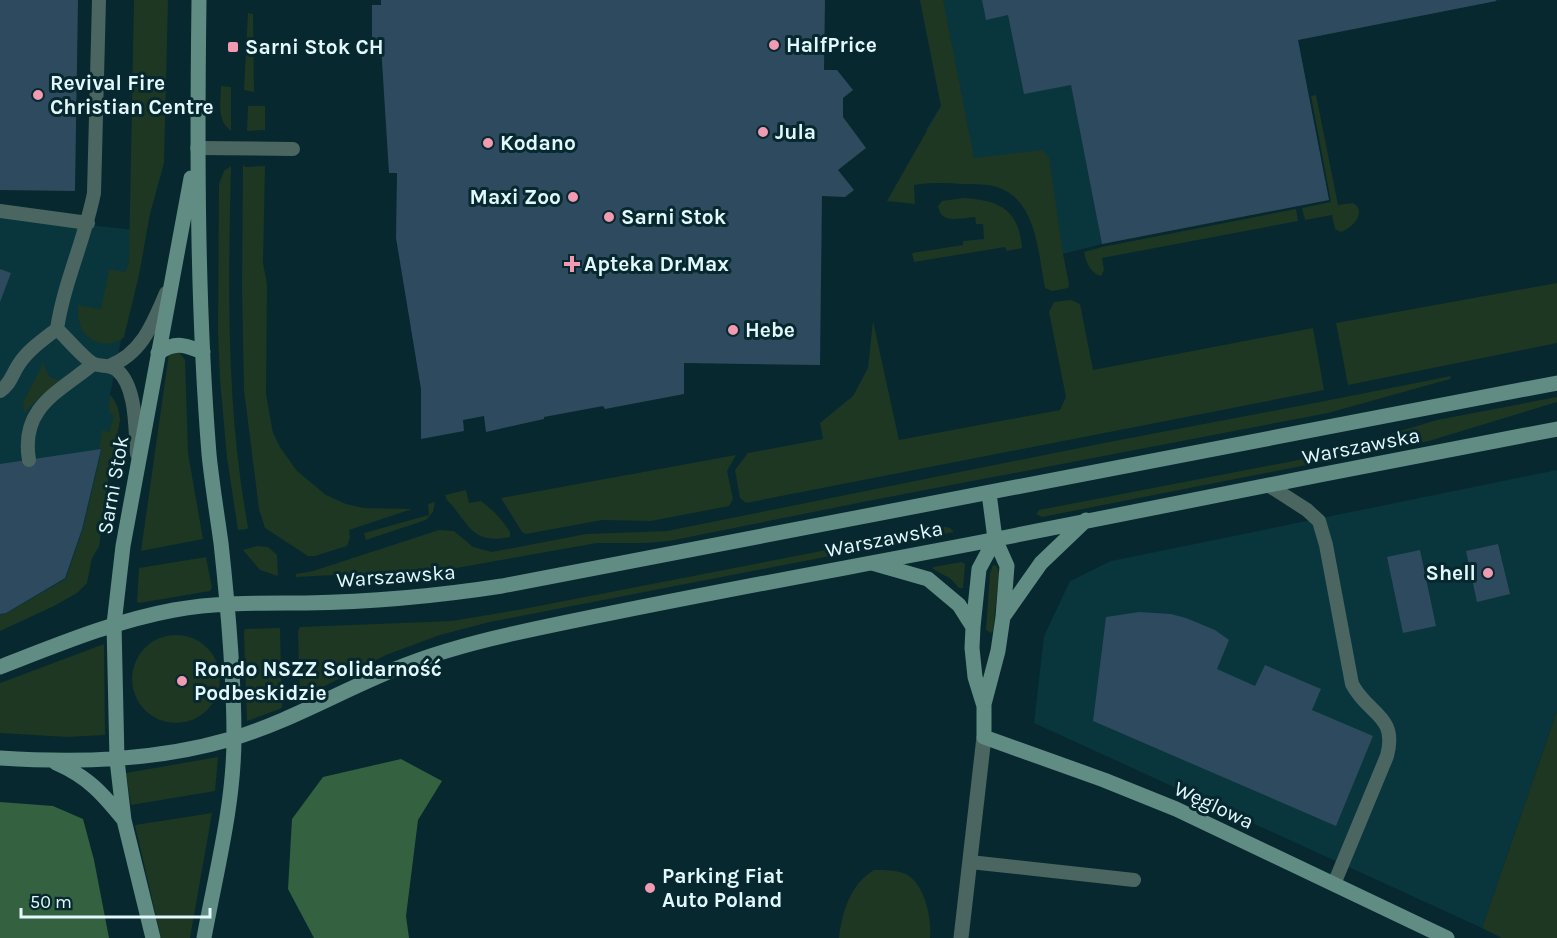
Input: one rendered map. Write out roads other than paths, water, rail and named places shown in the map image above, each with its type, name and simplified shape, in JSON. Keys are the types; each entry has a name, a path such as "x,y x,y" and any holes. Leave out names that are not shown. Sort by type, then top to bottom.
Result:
{"main road":[{"name":"Sarni Stok","path":"199,0 197,148 203,352 210,455 231,656 234,738 230,799 204,938"},
{"name":"Sarni Stok","path":"153,938 123,820 117,760 114,624 121,562 197,148"},
{"path":"158,353 168,346 179,344 203,352"},
{"name":"Warszawska","path":"114,624 177,610 226,605 394,600 513,584 1557,383"},
{"name":"Warszawska","path":"117,760 196,748 234,738 292,717 395,669 448,650 514,634 869,562 1557,429"},
{"path":"984,737 984,706 994,671 1003,617 1007,566 995,539 989,494"},
{"path":"1003,617 1041,563 1086,520"},
{"path":"984,706 975,677 973,627 979,569 995,539"},
{"path":"869,562 928,579 959,604 973,627"},
{"path":"0,667 114,624"},
{"name":"Węglowa","path":"984,737 1104,780 1176,809 1447,938"},
{"path":"0,758 50,761 117,760"},
{"path":"50,761 88,780 123,820"}],"street":[{"path":"961,938 984,737"}],"lane":[{"path":"0,391 7,387 19,363 37,344 57,329 61,303 88,223 94,193 99,0"},
{"path":"197,148 293,149"},
{"path":"0,212 88,223"},
{"path":"109,366 121,362 145,338 172,278"},
{"path":"57,329 93,364 109,366 117,370 126,382 134,413 138,466"},
{"path":"29,460 27,438 30,425 44,402 93,364"},
{"path":"1268,485 1307,510 1319,521 1326,545 1352,684 1358,695 1387,724 1390,734 1387,756 1334,884"},
{"path":"970,862 1134,880"}],"place":[{"name":"HalfPrice","path":"774,45"},
{"name":"Sarni Stok CH","path":"233,47"},
{"name":"Revival Fire Christian Centre","path":"38,95"},
{"name":"Jula","path":"763,132"},
{"name":"Kodano","path":"488,143"},
{"name":"Maxi Zoo","path":"573,197"},
{"name":"Sarni Stok","path":"609,217"},
{"name":"Apteka Dr.Max","path":"572,264"},
{"name":"Hebe","path":"733,330"},
{"name":"Shell","path":"1488,573"},
{"name":"Rondo NSZZ Solidarność Podbeskidzie","path":"182,681"},
{"name":"Parking Fiat Auto Poland","path":"650,888"}]}
